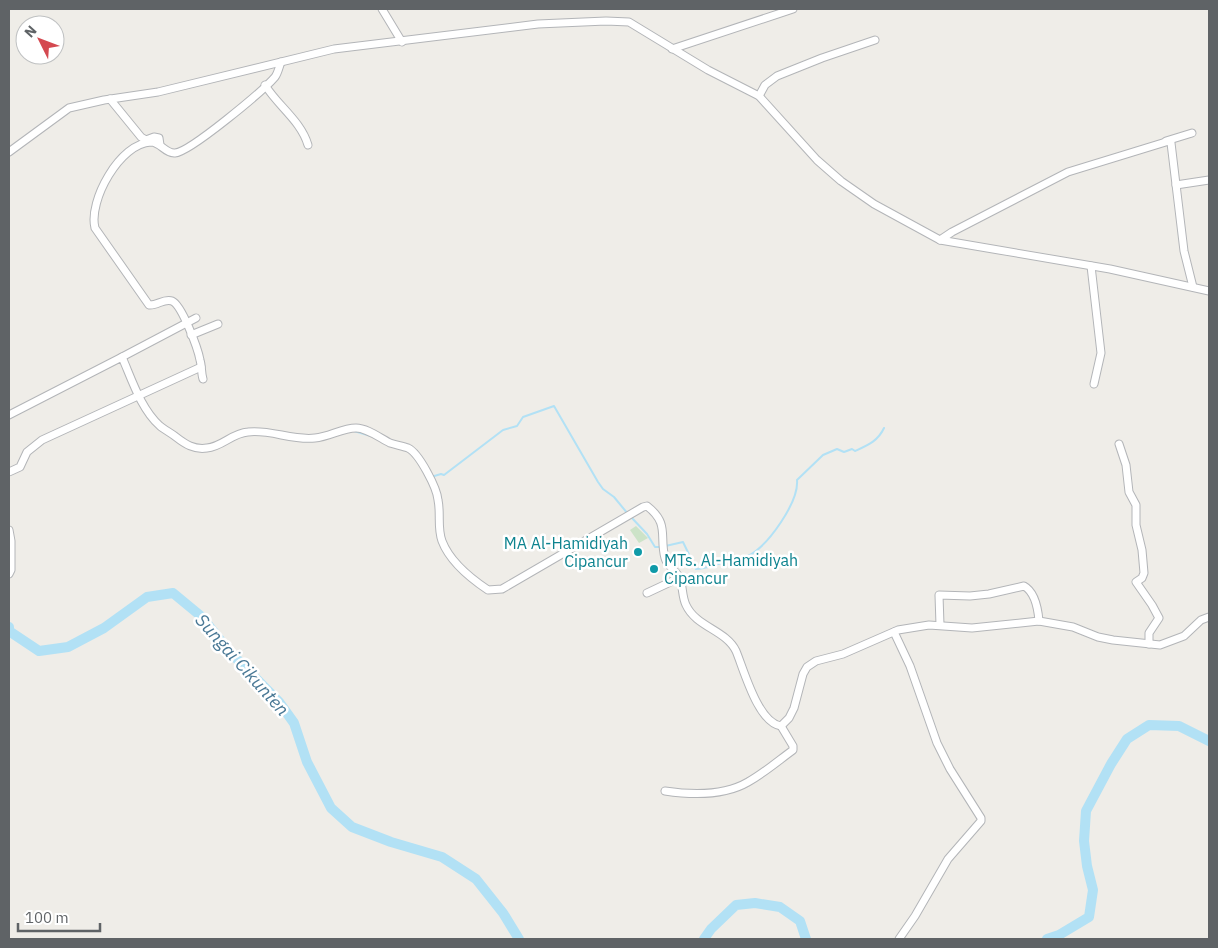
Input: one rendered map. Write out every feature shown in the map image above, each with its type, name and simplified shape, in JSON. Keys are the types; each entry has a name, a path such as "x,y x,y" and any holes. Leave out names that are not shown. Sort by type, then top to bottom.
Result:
{"street":[{"path":"382,9 402,42"},
{"path":"672,49 793,9"},
{"path":"9,152 69,108 110,99 158,92 334,50 538,24 606,21 629,22 672,49 759,96 817,160 841,181 874,204 940,240 1091,266 1209,291"},
{"path":"759,96 765,84 776,76 875,40"},
{"path":"204,379 200,359 180,310 174,302 164,301 154,305 148,303 96,228 93,215 98,199 113,169 128,152 140,145 151,142 175,154 193,144 213,130 275,76 281,62"},
{"path":"265,85 273,98 284,107 302,132 308,146"},
{"path":"110,99 141,137 146,140 154,137 159,138 160,145"},
{"path":"940,240 1068,172 1192,133"},
{"path":"1166,141 1171,143 1184,251 1193,287"},
{"path":"1176,185 1209,180"},
{"path":"1091,266 1101,353 1094,384"},
{"path":"9,415 196,318"},
{"path":"191,335 218,324"},
{"path":"122,357 143,404 159,425 185,444 195,448 220,445 234,435 246,432 260,431 286,436 315,438 357,428 410,449 416,455 436,491 439,500 438,524 442,541 460,568 488,590 509,586 643,507 647,506 651,509 659,518 664,534 665,560 679,578 688,610 706,626 729,641 735,649 744,674 764,713 772,723 781,726 794,746 793,750 747,783 735,788 703,794 665,791"},
{"path":"9,472 20,467 27,452 42,440 201,367"},
{"path":"1119,444 1126,465 1129,492 1136,505 1136,525 1142,550 1144,573 1136,584 1159,618 1149,632 1149,644"},
{"path":"9,530 11,563 9,574"},
{"path":"647,593 679,578"},
{"path":"940,625 939,595 983,595 1024,586 1029,590 1037,605 1039,621"},
{"path":"781,726 789,718 794,708 803,674 808,667 816,661 843,654 894,632 912,627 940,625 972,628 1039,621 1073,627 1113,640 1160,645 1184,636 1197,623 1209,617"},
{"path":"894,632 910,666 938,743 950,769 982,818 948,858 915,916 899,939"}],"green space":[{"path":"636,526 648,538 639,543 630,530"}],"waterway":[{"path":"431,477 444,475 503,430 517,426 523,417 554,406 598,482 628,514"},
{"path":"631,517 647,534 655,547 683,542 696,569 748,556 756,551 773,533 793,500 797,480 823,455 837,449 844,452 852,449 855,451 876,439 884,428"},
{"path":"354,431 371,436"},
{"name":"Sungai Cikunten","path":"9,627 9,631 39,651 68,647 104,628 147,597 173,593 202,617 228,650 279,702 294,723 307,762 331,808 352,827 391,842 442,857 476,879 503,913 519,939"},
{"name":"Sungai Cikunten","path":"1047,939 1059,935 1089,917 1093,890 1087,866 1084,841 1086,811 1111,764 1127,739 1149,725 1179,726 1209,741"},
{"name":"Sungai Cikunten","path":"704,939 711,929 736,905 755,903 780,907 800,921 806,939"}],"place":[{"name":"MA Al-Hamidiyah Cipancur","path":"638,552"},
{"name":"MTs. Al-Hamidiyah Cipancur","path":"654,569"}]}
